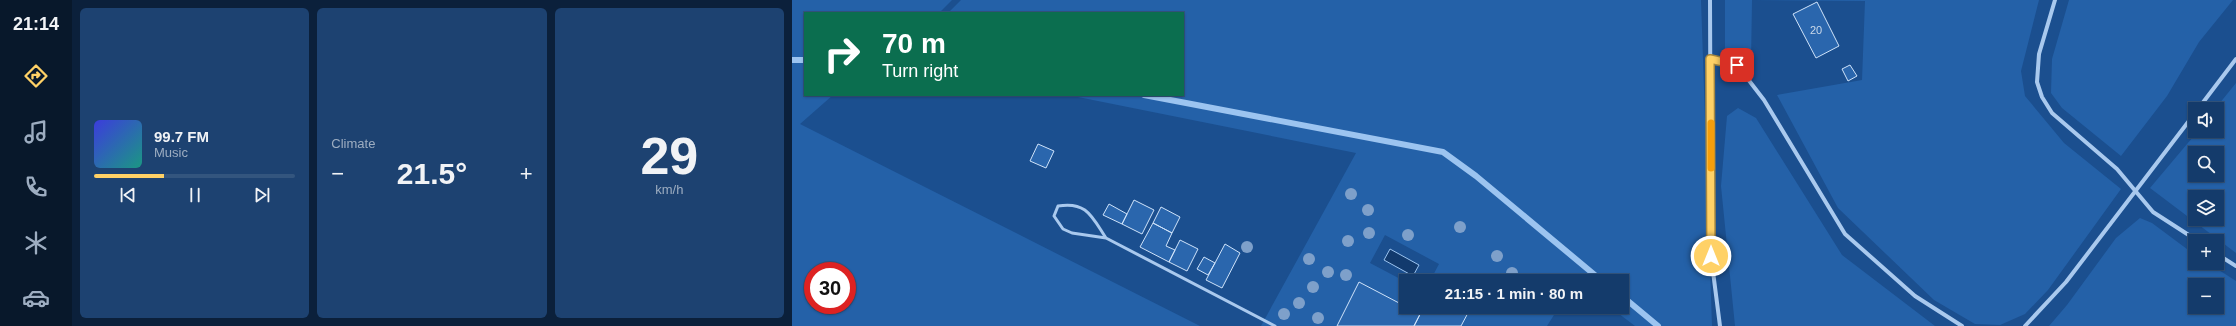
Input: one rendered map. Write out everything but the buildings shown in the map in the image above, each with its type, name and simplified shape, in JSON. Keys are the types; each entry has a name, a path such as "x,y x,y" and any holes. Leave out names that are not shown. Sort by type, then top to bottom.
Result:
{"street":[{"path":"1710,0 1711,256 1720,326"},
{"path":"2055,0 2040,54 2037,82 2042,96 2052,113 2117,169 2153,212 2188,235"},
{"path":"1710,59 1737,65 1764,100 1846,234 1915,296 1962,326"},
{"path":"2203,102 2236,59"},
{"path":"2232,64 2236,68"},
{"path":"2025,326 2066,282 2188,122"},
{"path":"2224,258 2236,266"}],"lane":[{"path":"1106,238 1087,210 1078,205 1058,206 1054,216 1063,229 1072,233 1106,238 1275,326"}],"shaded area":[{"path":"792,0 952,0 940,12 804,12 804,96 832,96 800,124 1200,326 792,326"},
{"path":"961,0 1701,0 1712,326 1635,326 1619,314 1629,314 1629,274 1434,274 1439,264 1385,235 1370,263 1399,278 1399,314 1555,314 1547,326 1261,326 1356,153 1073,96 1184,96 1184,12 949,12"},
{"path":"1725,0 1752,0 1751,62 1740,52 1725,50"},
{"path":"1752,0 2039,0 2021,71 2025,96 2064,143 2121,189 2048,290 2025,314 2000,325 1975,324 1934,300 1838,208 1777,95 1862,80 1865,1"},
{"path":"2069,0 2233,0 2199,42 2167,96 2121,156 2062,108 2051,93 2052,59"},
{"path":"2236,83 2236,253 2224,244 2224,234 2211,234 2200,226 2224,226 2224,190 2188,190 2188,217 2150,188 2192,138 2224,138 2224,102 2221,102"},
{"path":"1738,108 1756,118 1842,255 1935,326 1735,326 1721,186 1727,116"},
{"path":"2140,218 2152,223 2188,250 2188,270 2219,270 2236,281 2236,326 2049,326 2067,305 2116,238"},
{"path":"1390,249 1419,265 1414,274 1409,274 1384,260"}],"waterway":[{"path":"792,60 804,60"},
{"path":"1149,96 1443,152 1476,176 1594,274"},
{"path":"1629,302 1658,326"}],"slow traffic":[{"path":"1711,123 1711,168"}],"route":[{"path":"1711,256 1710,59 1737,65"}]}
